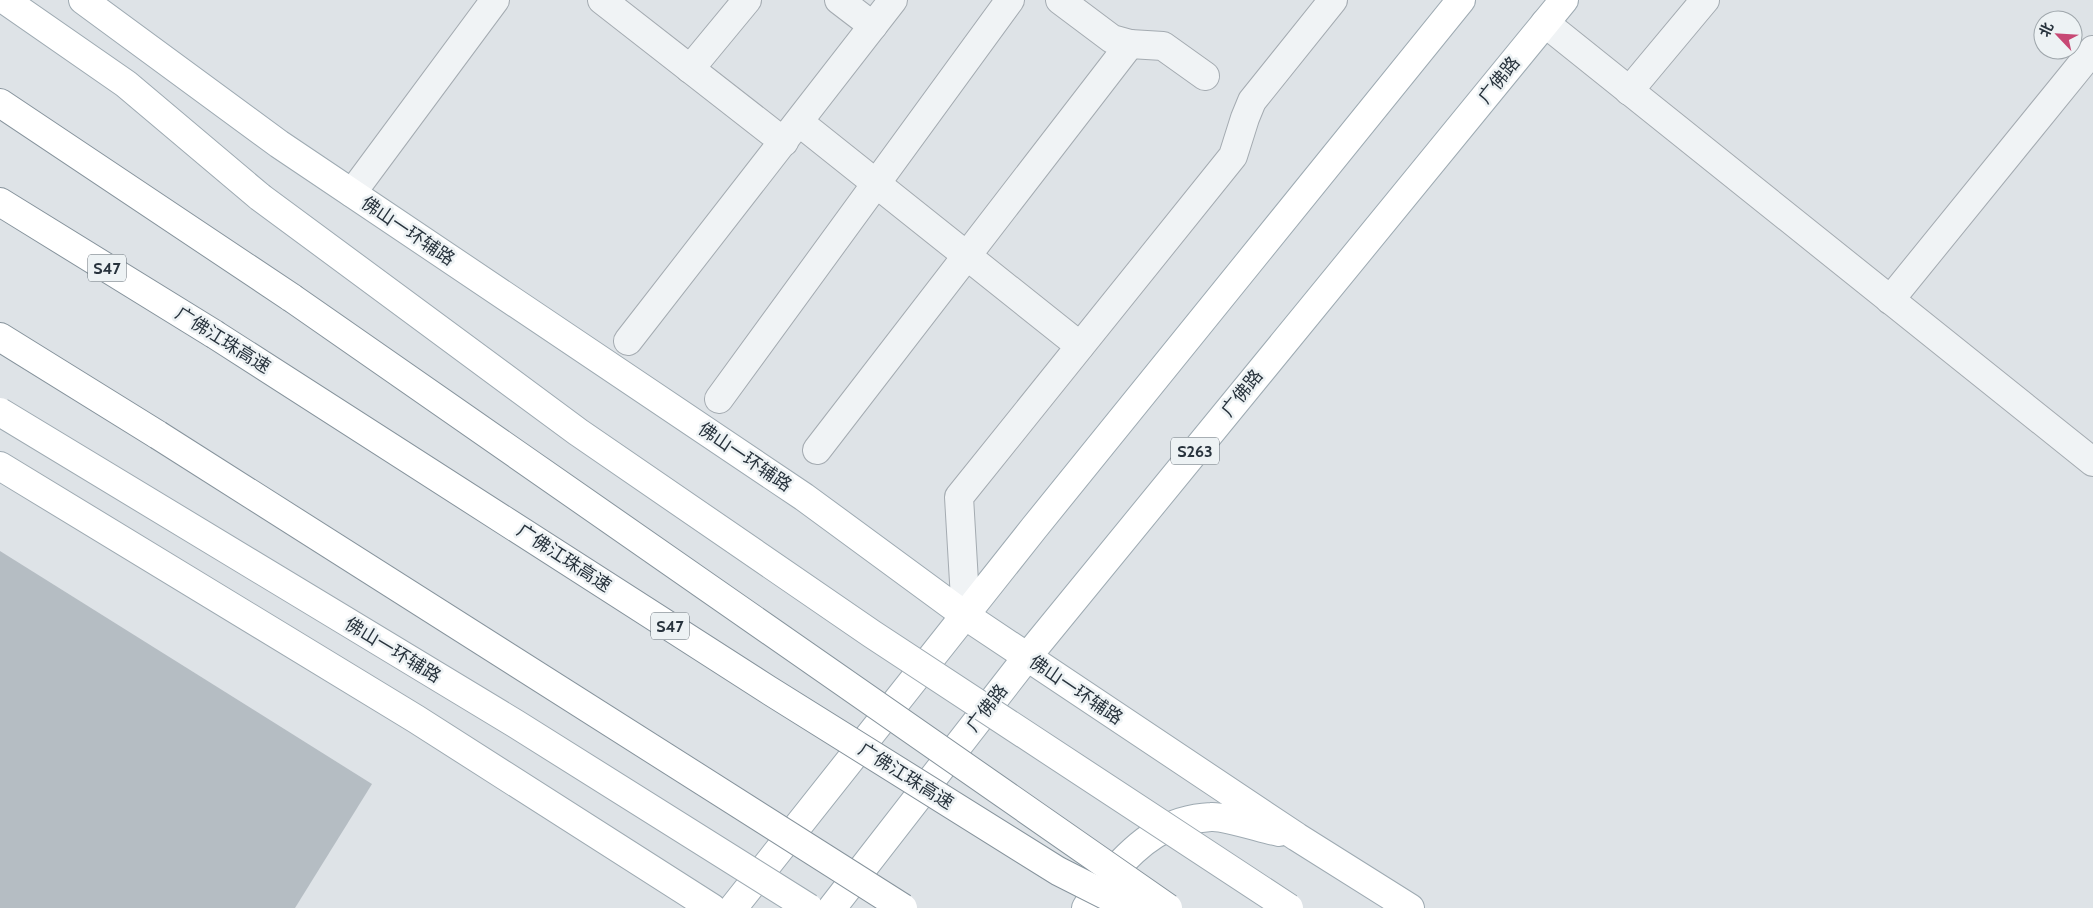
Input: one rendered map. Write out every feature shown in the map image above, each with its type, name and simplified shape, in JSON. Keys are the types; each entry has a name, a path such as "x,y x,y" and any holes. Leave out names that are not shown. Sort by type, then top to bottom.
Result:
{"main road":[{"path":"5,0 126,84 260,197 578,432 872,634 1289,908"},
{"name":"佛山一环辅路","path":"83,0 279,144 804,497 966,616 1297,837 1410,908"},
{"path":"734,908 1034,528 1461,0"},
{"name":"广佛路","path":"832,908 1027,657 1564,0"},
{"path":"0,102 292,298 1168,908"},
{"name":"广佛江珠高速","path":"0,202 214,334 808,715 1058,871 1131,908"},
{"path":"0,337 158,435 903,908"},
{"name":"佛山一环辅路","path":"0,412 516,724 809,908"},
{"path":"0,466 416,719 712,908"},
{"path":"1086,908 1093,896 1129,854 1150,836 1179,822 1213,817 1297,837"}],"street":[{"path":"352,193 495,0"},
{"path":"690,69 747,0"},
{"path":"839,0 873,26"},
{"path":"628,341 893,0"},
{"path":"719,399 1010,0"},
{"path":"1060,0 1112,39 1130,44 1163,46 1205,76"},
{"path":"966,616 958,497 1233,156 1252,101 1333,0"},
{"path":"1629,91 1705,0"},
{"path":"611,3 690,69 876,184 1080,346"},
{"path":"1545,23 2093,462"},
{"path":"817,450 1130,44"},
{"path":"1890,300 2093,50"}],"building":[{"path":"0,551 372,784 295,908 0,908"}]}
